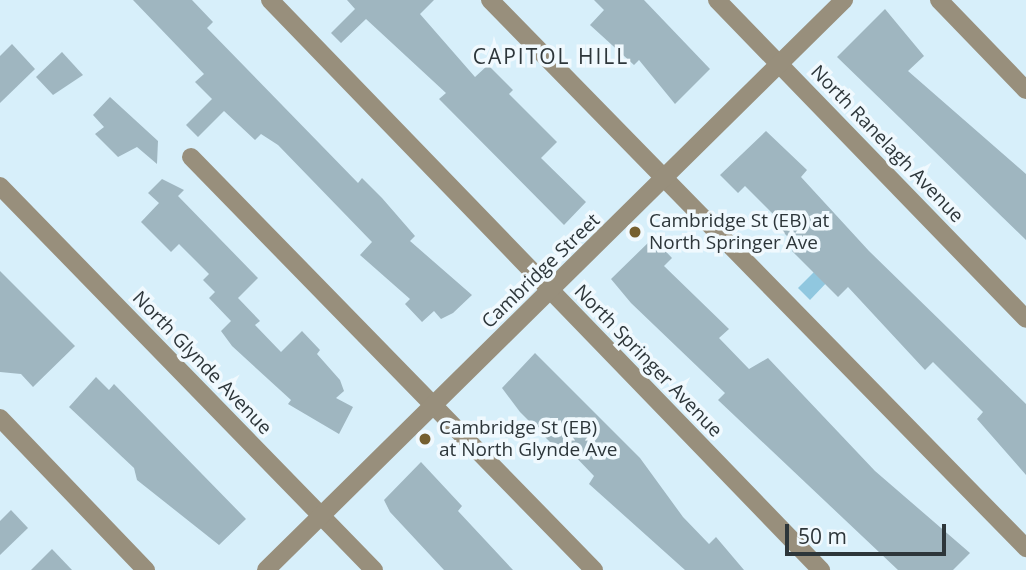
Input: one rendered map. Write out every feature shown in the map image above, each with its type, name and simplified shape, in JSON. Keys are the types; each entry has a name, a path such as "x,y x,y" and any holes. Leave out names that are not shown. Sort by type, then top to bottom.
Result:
{"street":[{"name":"North Springer Avenue","path":"270,0 821,570"},
{"path":"490,0 1026,548"},
{"name":"North Ranelagh Avenue","path":"717,0 1026,318"},
{"name":"Cambridge Street","path":"266,570 844,0"},
{"path":"939,0 1026,90"},
{"path":"191,157 594,570"},
{"name":"North Glynde Avenue","path":"0,186 374,570"},
{"path":"0,418 146,570"}],"water":[{"path":"814,272 830,279 810,300 798,288"}],"building":[{"path":"133,0 192,0 213,22 207,28 358,183 362,178 382,198 415,236 410,241 472,295 453,313 441,319 434,311 422,322 405,304 410,299 360,255 372,242 278,145 261,134 255,140 224,111 198,137 186,125 212,99 195,82 204,74"},
{"path":"347,0 434,0 420,14 475,77 488,65 513,90 509,94 557,142 541,158 586,202 564,225 439,99 446,93 366,19 341,43 331,33 355,9"},
{"path":"594,0 644,0 710,69 675,104 639,60 634,65 590,25 604,10"},
{"path":"885,9 924,56 908,71 1026,174 1026,240 837,57"},
{"path":"12,44 35,69 0,103 0,56"},
{"path":"62,52 83,75 53,95 36,77"},
{"path":"110,97 158,141 157,164 137,147 118,157 95,134 104,127 93,115"},
{"path":"766,131 807,170 801,177 869,251 1026,404 1026,475 977,419 983,412 933,362 925,370 848,287 838,297 792,251 797,246 774,223 778,219 745,186 738,193 720,175"},
{"path":"162,179 184,190 178,196 258,278 238,298 260,321 255,325 281,352 302,331 320,350 317,354 340,380 344,391 336,398 353,407 339,434 288,404 291,400 232,346 221,331 231,321 209,298 215,292 203,280 209,274 179,244 171,252 141,222 159,203 148,193"},
{"path":"653,238 672,258 664,266 729,329 719,338 749,369 768,358 875,471 970,553 953,570 898,570 718,400 725,393 631,303 611,279"},
{"path":"0,271 75,346 33,387 21,374 0,372"},
{"path":"535,353 640,458 683,517 709,544 716,537 744,570 685,570 589,484 594,476 569,450 564,456 520,412 502,388"},
{"path":"96,377 109,390 114,384 246,519 219,545 137,480 134,468 69,407"},
{"path":"421,462 462,506 458,511 513,570 444,570 390,512 384,500"},
{"path":"11,510 28,528 0,555 0,521"},
{"path":"52,549 72,570 31,570"}],"place":[{"name":"Cambridge St (EB) at North Springer Ave","path":"635,232"},
{"name":"Cambridge St (EB) at North Glynde Ave","path":"425,439"}],"district":[{"name":"CAPITOL HILL","path":"551,56"}]}
